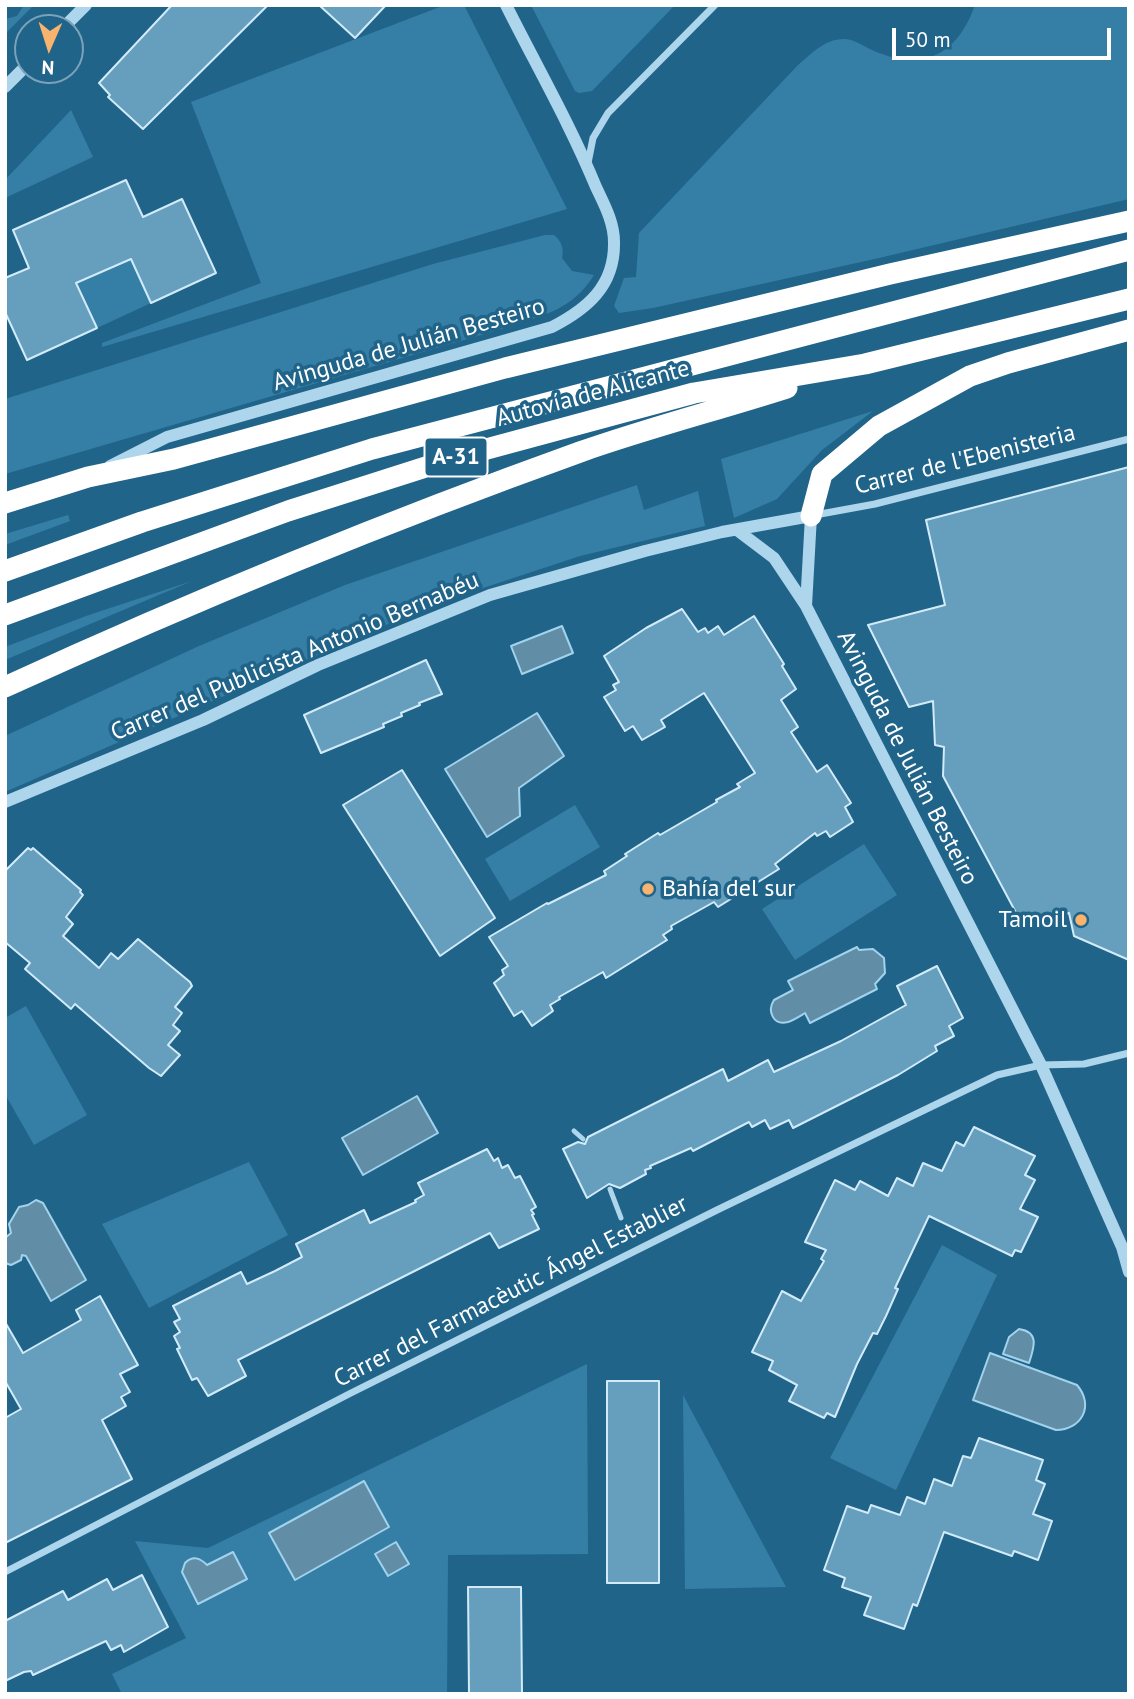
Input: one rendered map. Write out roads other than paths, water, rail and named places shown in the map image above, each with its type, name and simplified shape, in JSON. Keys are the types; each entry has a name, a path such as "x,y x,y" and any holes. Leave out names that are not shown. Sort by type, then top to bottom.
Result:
{"highway":[{"path":"5,503 88,477 174,459 519,364 890,274 1129,221"},
{"name":"A-31","path":"5,571 142,522 372,449 1129,250"},
{"name":"Autovía de Alicante","path":"5,615 288,511 457,457 694,393 865,364 1129,299"},
{"path":"811,516 822,474 879,426 970,376 1129,330"},
{"path":"5,687 137,628 406,517 582,451 865,364"}],"street":[{"name":"Avinguda de Julián Besteiro","path":"88,477 167,437 552,327 575,315 595,298 605,282 614,243 611,221 587,165 506,5"},
{"path":"587,165 593,138 608,113 715,5"},
{"name":"Carrer de l'Ebenisteria","path":"811,516 875,504 1129,439"},
{"path":"806,606 811,516"},
{"name":"Carrer del Publicista Antonio Bernabéu","path":"5,802 203,720 318,665 490,595 645,551 811,516"},
{"name":"Avinguda de Julián Besteiro","path":"737,530 774,558 806,606 1041,1065 1122,1247 1129,1272"},
{"name":"Carrer del Farmacèutic Ángel Establier","path":"5,1572 349,1394 717,1210 997,1075 1041,1065 1084,1064 1129,1053"}],"lane":[{"path":"574,1131 583,1139"},
{"path":"610,1189 621,1218"}],"place":[{"name":"Bahía del sur","path":"648,889"},
{"name":"Tamoil","path":"1081,920"}]}
